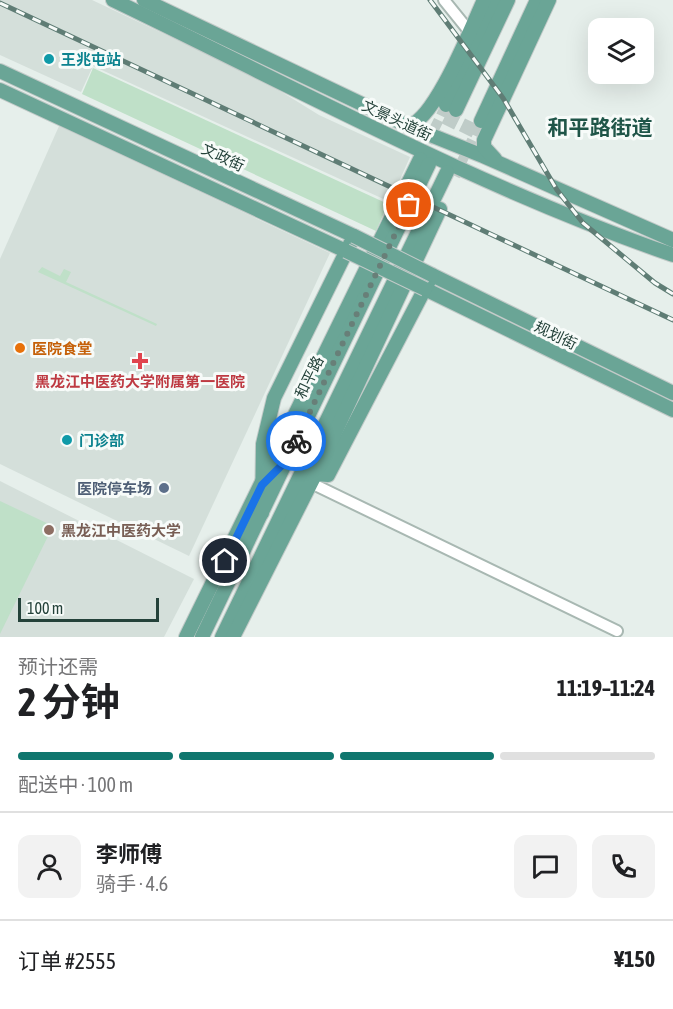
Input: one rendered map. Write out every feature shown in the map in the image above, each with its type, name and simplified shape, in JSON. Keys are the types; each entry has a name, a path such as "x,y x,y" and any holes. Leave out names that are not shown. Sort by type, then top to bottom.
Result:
{"main road":[{"name":"文景头道街","path":"113,0 306,95 556,211 673,255"},
{"name":"文景头道街","path":"144,0 408,126 501,164 673,240"},
{"path":"408,126 423,119 436,101 484,0"},
{"path":"496,0 451,108 508,0"},
{"path":"528,0 477,120 537,0"},
{"path":"501,164 484,147 484,140 549,0"},
{"name":"文政街","path":"0,71 354,236 432,275"},
{"path":"0,90 425,289"},
{"name":"和平路","path":"202,637 287,460 424,161 262,485"},
{"path":"233,637 451,174"},
{"path":"262,513 263,444 274,398 354,236"},
{"path":"310,477 328,475 432,275"},
{"name":"规划街","path":"432,275 673,393"},
{"name":"规划街","path":"425,289 673,410"},
{"path":"186,637 262,485 287,460"},
{"path":"222,637 310,477"}],"street":[{"path":"444,0 469,31"},
{"path":"310,477 617,631"}],"shaded area":[{"path":"0,0 92,0 264,81 319,115 410,157 390,202 93,66 81,92 0,55"},
{"name":"黑龙江中医药大学附属第一医院","path":"59,126 330,253 189,556 0,464 0,259"},
{"name":"黑龙江中医药大学","path":"0,481 194,579 164,637 0,637"}],"green space":[{"path":"93,68 388,204 376,231 82,94"},
{"path":"42,267 60,276 64,269 71,272 66,282 157,324 156,326 38,272"},
{"path":"0,501 53,526 0,634"}],"tunnel":[{"path":"421,156 446,105"},
{"path":"429,164 456,110"},
{"path":"447,172 473,118"},
{"path":"455,176 481,121"}],"railway":[{"path":"430,0 503,98 557,190 583,223 655,283 673,294"},
{"path":"0,3 673,320"}],"way so far":[{"path":"296,441 409,205"}],"place":[{"name":"王兆屯站","path":"49,59"},
{"name":"医院食堂","path":"20,348"},
{"name":"黑龙江中医药大学附属第一医院","path":"140,361"},
{"name":"门诊部","path":"67,440"},
{"name":"医院停车场","path":"164,488"},
{"name":"黑龙江中医药大学","path":"49,530"}],"district":[{"name":"和平路街道","path":"600,127"}],"route":[{"path":"225,561 262,485 287,460 296,441"}]}
